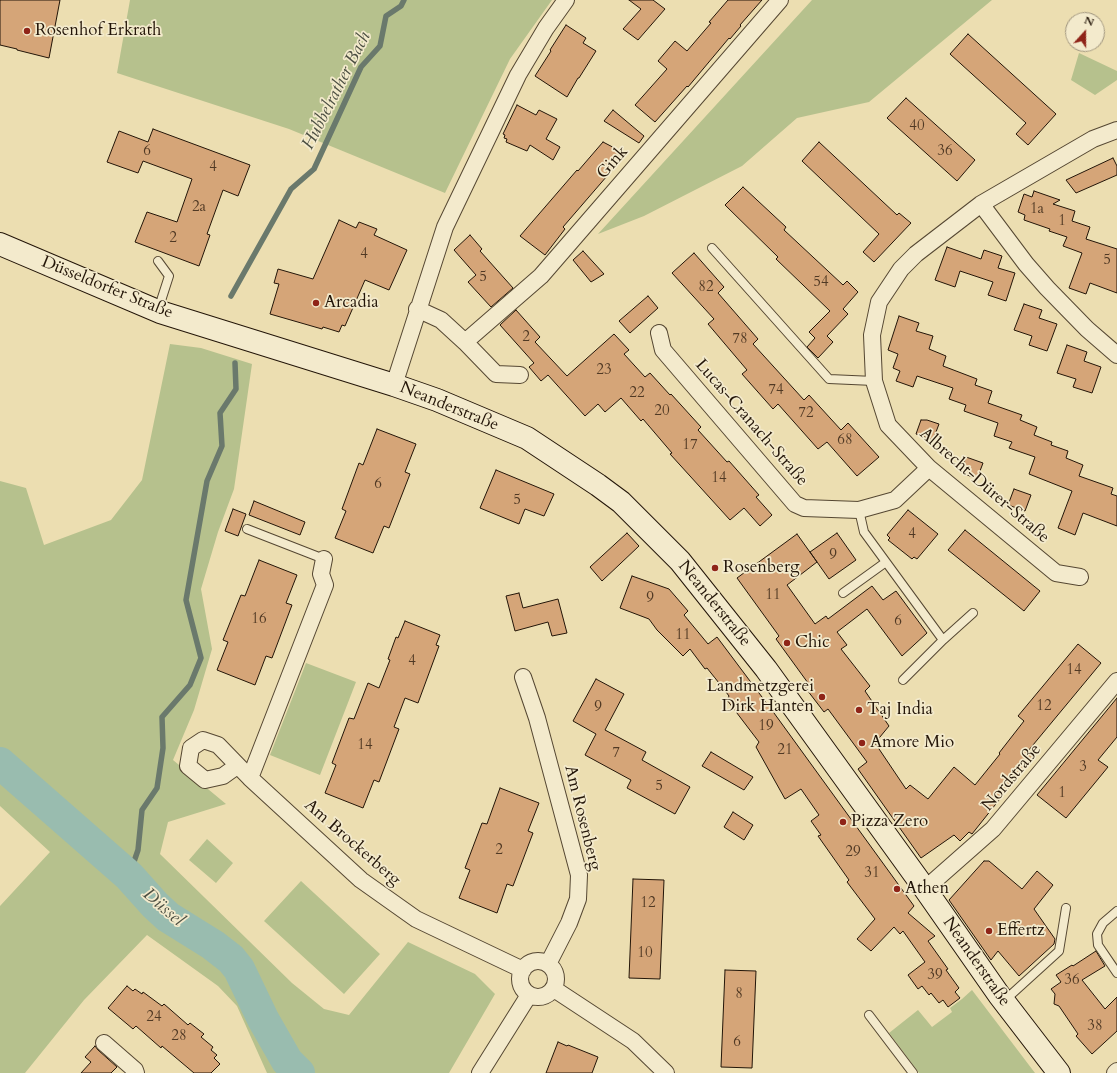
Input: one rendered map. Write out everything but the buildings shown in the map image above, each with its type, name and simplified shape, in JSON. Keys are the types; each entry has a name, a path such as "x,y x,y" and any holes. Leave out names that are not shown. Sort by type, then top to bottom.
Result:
{"main road":[{"name":"Düsseldorfer Straße","path":"0,244 158,311 215,328"},
{"name":"Neanderstraße","path":"215,328 437,400 527,438 621,502 680,561 766,669 925,889 1003,1001 1059,1073"}],"street":[{"path":"394,385 445,227 518,74 546,28 566,0"},
{"name":"Gink","path":"465,342 540,276 780,0"},
{"name":"Albrecht-Dürer-Straße","path":"1080,577 1056,573 928,468 888,425 874,381 872,335 879,302 901,269 916,254 981,204 1093,139 1117,130"},
{"path":"981,204 1026,264 1047,288 1087,330 1117,355"},
{"path":"418,309 441,320 496,374 520,375"},
{"name":"Lucas-Cranach-Straße","path":"659,333 662,350 795,504 804,508 859,510 895,500 928,468"},
{"path":"250,778 325,585 321,574 324,558"},
{"name":"Am Rosenberg","path":"523,677 537,718 579,875 578,898 569,923 548,964"},
{"name":"Nordstraße","path":"925,889 993,829 1117,681"},
{"name":"Am Brockerberg","path":"238,766 361,880 416,919 523,970"},
{"path":"537,961 548,964 555,973 556,978 554,989 550,993 540,998 529,995 522,987 521,975 523,970 527,966 537,961"},
{"path":"554,989 633,1042 666,1073"},
{"path":"480,1073 529,995"},
{"path":"104,1043 136,1073"}],"lane":[{"path":"712,248 829,379 874,381"},
{"path":"158,261 169,276 158,311"},
{"path":"859,510 864,532 943,640"},
{"path":"247,529 324,558"},
{"path":"843,593 886,562"},
{"path":"903,680 943,640 973,613"},
{"path":"1003,1001 1059,951 1066,908"},
{"path":"1117,912 1103,923 1098,934 1098,945 1117,973"},
{"path":"869,1016 913,1073"}],"green space":[{"path":"130,0 552,0 510,59 445,193 289,129 117,73"},
{"path":"812,0 992,0 869,102 797,118 742,166 644,216 598,234"},
{"path":"1079,53 1117,71 1117,80 1095,95 1071,80"},
{"path":"170,344 201,348 252,364 234,489 218,532 201,589 212,649 194,710 173,760 226,804 168,822 160,854 292,983 324,1009 349,1015 408,942 475,974 495,994 449,1073 267,1073 237,1006 218,986 147,935 84,1000 25,1073 0,1073 0,906 50,852 0,806 0,481 26,488 44,545 111,520 142,480"},
{"path":"306,663 356,682 320,775 270,755"},
{"path":"207,839 233,863 216,883 189,860"},
{"path":"301,881 380,954 344,994 264,921"},
{"path":"972,990 1035,1073 919,1073 889,1033 918,1010 932,1027 952,1012 950,1008"}],"waterway":[{"name":"Hubbelrather Bach","path":"231,296 291,189 314,169 361,67 380,46 386,16 401,6 404,0"},
{"name":"Hubbelrather Bach","path":"129,876 138,850 142,810 157,788 163,748 162,717 190,685 201,658 186,600 207,481 222,446 220,413 236,389 235,363"},
{"name":"Düssel","path":"0,763 129,876 168,917 213,945 231,959 239,969 263,1019 287,1061 299,1073"}],"place":[{"name":"Rosenhof Erkrath","path":"27,31"},
{"name":"Arcadia","path":"316,303"},
{"name":"Rosenberg","path":"715,568"},
{"name":"Chic","path":"787,643"},
{"name":"Landmetzgerei Dirk Hanten","path":"822,697"},
{"name":"Taj India","path":"859,710"},
{"name":"Amore Mio","path":"862,743"},
{"name":"Pizza Zero","path":"843,822"},
{"name":"Athen","path":"897,889"},
{"name":"Effertz","path":"989,931"}]}
